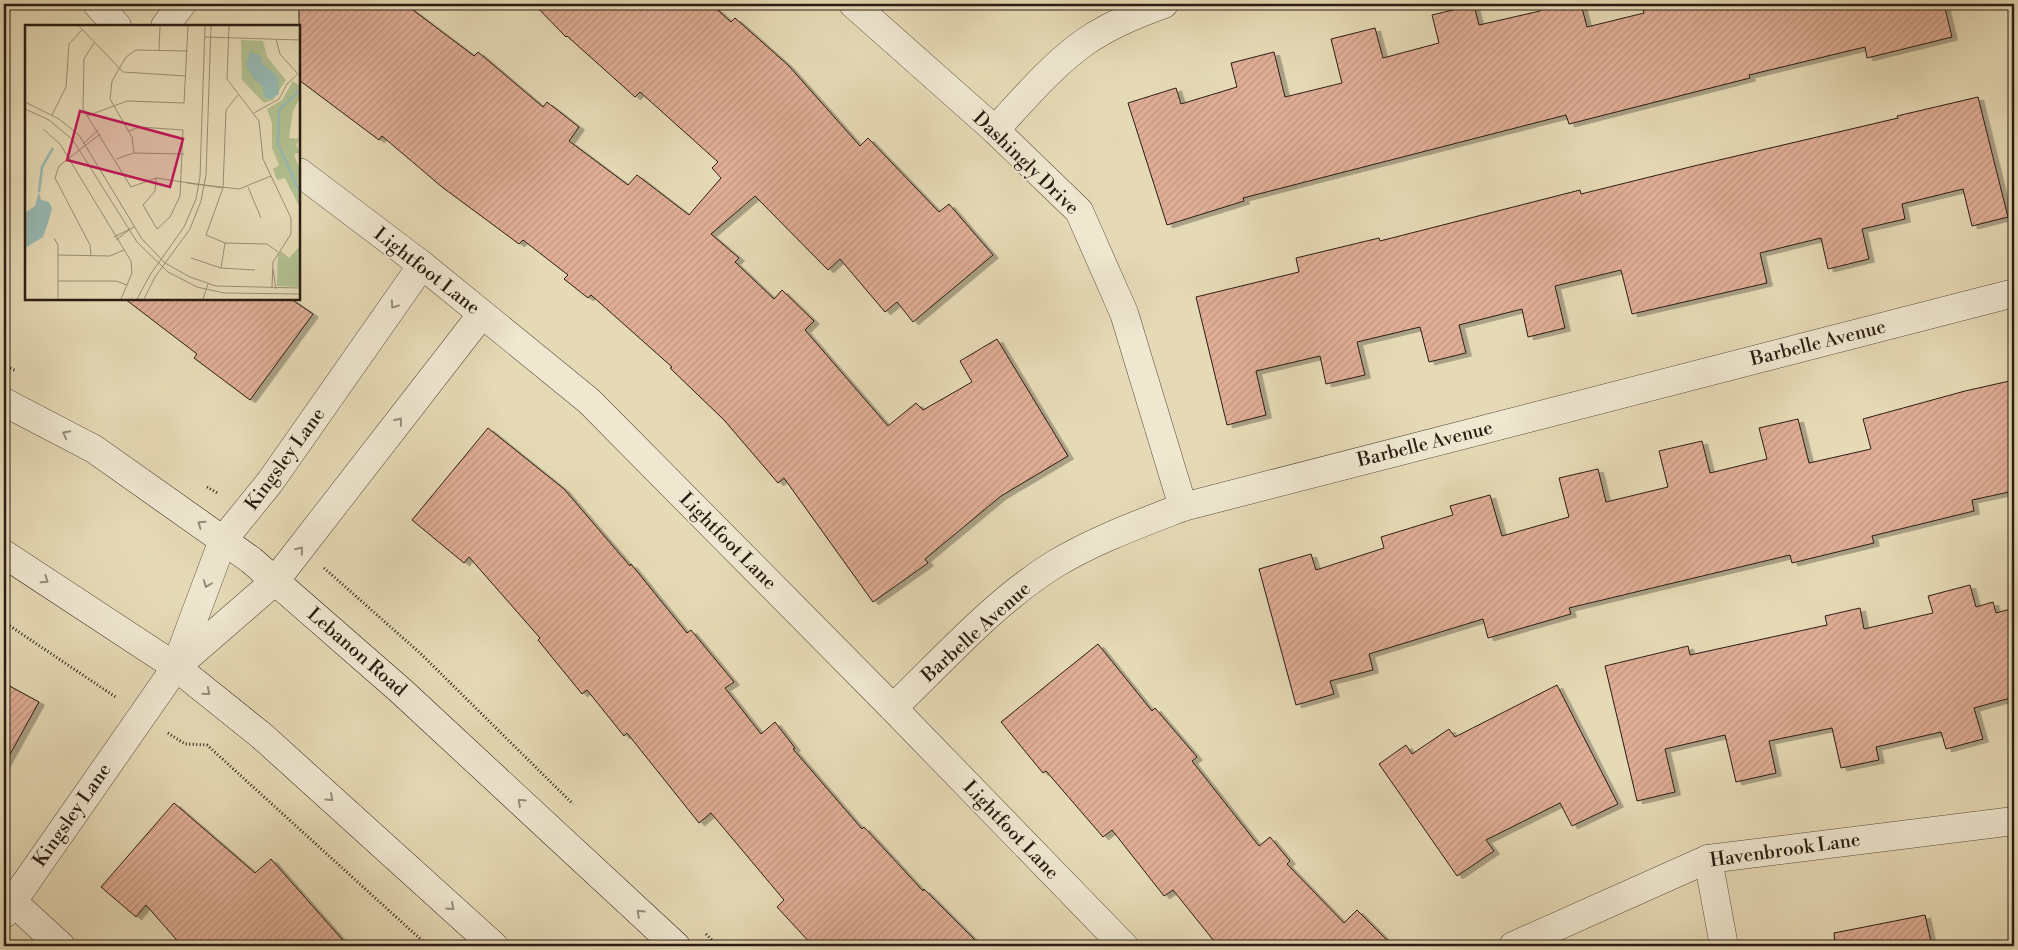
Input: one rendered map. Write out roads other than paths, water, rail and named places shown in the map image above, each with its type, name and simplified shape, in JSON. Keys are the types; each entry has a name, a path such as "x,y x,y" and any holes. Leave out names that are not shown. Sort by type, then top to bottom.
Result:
{"street":[{"path":"98,4 116,25"},
{"path":"166,25 182,4"},
{"name":"Dashingly Drive","path":"852,4 995,130 1079,211 1124,313 1183,507"},
{"path":"995,130 1044,78 1084,43 1128,17 1164,4"},
{"name":"Lightfoot Lane","path":"300,173 422,265 589,401 893,708 1124,946"},
{"name":"Kingsley Lane","path":"176,667 223,540 270,482 422,265"},
{"name":"Barbelle Avenue","path":"893,708 1006,600 1054,565 1104,538 1183,507 2014,293"},
{"name":"Kingsley Lane","path":"6,904 176,667 275,581 482,314"},
{"name":"Lebanon Road","path":"4,402 94,449 223,540 275,581 400,690 676,946"},
{"path":"4,554 176,667 262,736 494,946"},
{"name":"Havenbrook Lane","path":"1513,946 1708,859 2014,821"},
{"path":"1708,859 1724,946"},
{"path":"6,904 60,946"}]}
